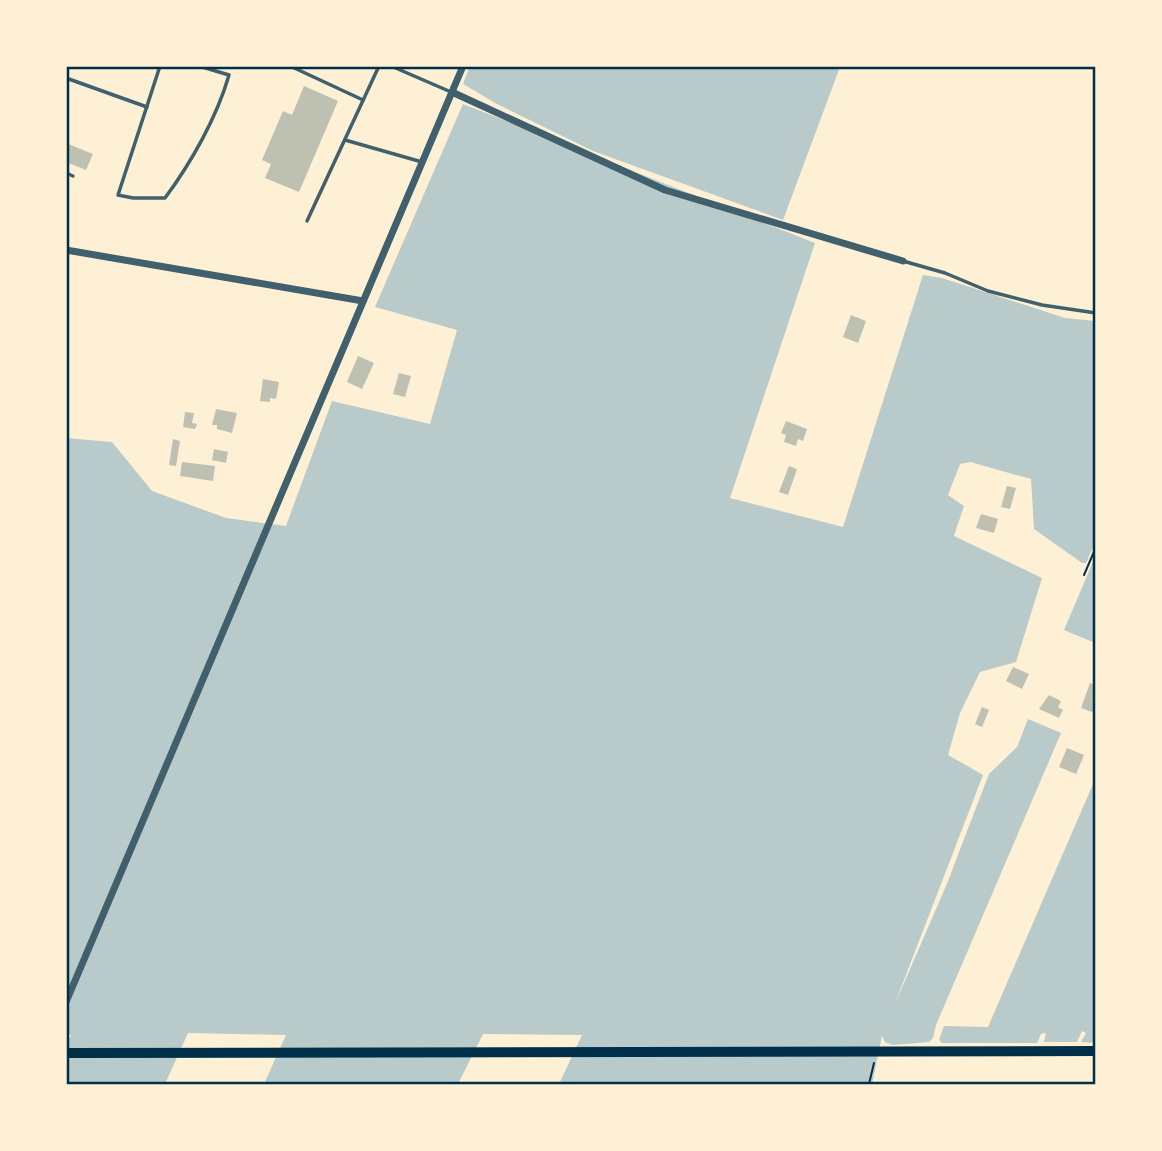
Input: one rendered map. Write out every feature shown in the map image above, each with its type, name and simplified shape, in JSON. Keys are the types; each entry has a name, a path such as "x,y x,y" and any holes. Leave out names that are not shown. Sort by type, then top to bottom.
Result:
{"main road":[{"path":"66,1053 1096,1051"}],"street":[{"path":"66,1002 454,93 463,66"},
{"path":"454,93 665,190 904,261"},
{"path":"66,250 363,301"}],"lane":[{"path":"160,66 118,195 165,198 184,173 225,91 229,75 199,66"},
{"path":"290,66 363,100"},
{"path":"307,221 379,66"},
{"path":"391,66 454,93"},
{"path":"66,78 147,107"},
{"path":"345,140 424,162"},
{"path":"66,173 73,176"},
{"path":"904,261 945,273 988,291 1042,305 1096,313"}],"path":[{"path":"1084,575 1096,547"},
{"path":"869,1084 875,1051"}],"shaded area":[{"path":"470,66 840,67 783,220 593,151 497,104 463,84"},
{"path":"463,104 815,243 730,498 843,527 923,275 942,278 1065,318 1095,321 1096,541 1086,563 1082,563 1034,529 1031,479 970,462 960,464 948,495 964,506 954,536 1042,578 1016,662 980,672 960,713 948,755 983,775 894,1006 946,886 989,774 1017,747 1028,719 1061,733 936,1025 933,1038 929,1042 892,1045 885,1042 882,1036 872,1084 559,1084 582,1035 483,1034 458,1084 264,1084 286,1035 188,1033 165,1084 67,1084 67,1044 71,1035 66,1034 66,438 112,442 152,491 226,518 286,526 332,401 430,424 457,330 375,307"},
{"path":"1095,557 1095,643 1064,630"},
{"path":"1093,784 1096,785 1095,1043 1081,1042 1086,1033 1082,1031 1077,1042 1044,1042 1046,1033 1041,1034 1037,1043 942,1043 939,1040 944,1026 988,1027"}],"building":[{"path":"304,86 338,101 299,192 265,178 271,164 262,160 283,111 292,115"},
{"path":"66,143 93,154 86,170 66,162"},
{"path":"851,315 866,321 858,343 843,337"},
{"path":"358,356 374,363 362,389 347,382"},
{"path":"399,373 411,376 405,397 393,394"},
{"path":"263,379 279,382 276,399 270,398 270,402 260,401"},
{"path":"216,409 237,413 232,433 212,425"},
{"path":"185,412 194,413 192,423 197,424 195,429 183,427"},
{"path":"786,421 807,429 803,441 798,439 796,446 784,442 786,435 781,433"},
{"path":"173,439 180,441 176,466 169,465"},
{"path":"214,449 228,452 226,463 212,460"},
{"path":"182,462 215,466 213,481 180,476"},
{"path":"789,466 797,469 788,495 779,492"},
{"path":"1007,486 1016,488 1010,509 1001,507"},
{"path":"981,514 998,519 994,533 976,528"},
{"path":"1013,667 1029,674 1022,689 1006,681"},
{"path":"1090,683 1096,685 1096,703 1092,712 1081,708"},
{"path":"1049,695 1061,701 1058,707 1063,710 1059,718 1039,709"},
{"path":"982,707 989,710 982,727 975,724"},
{"path":"1067,748 1084,755 1076,774 1059,767"}]}
